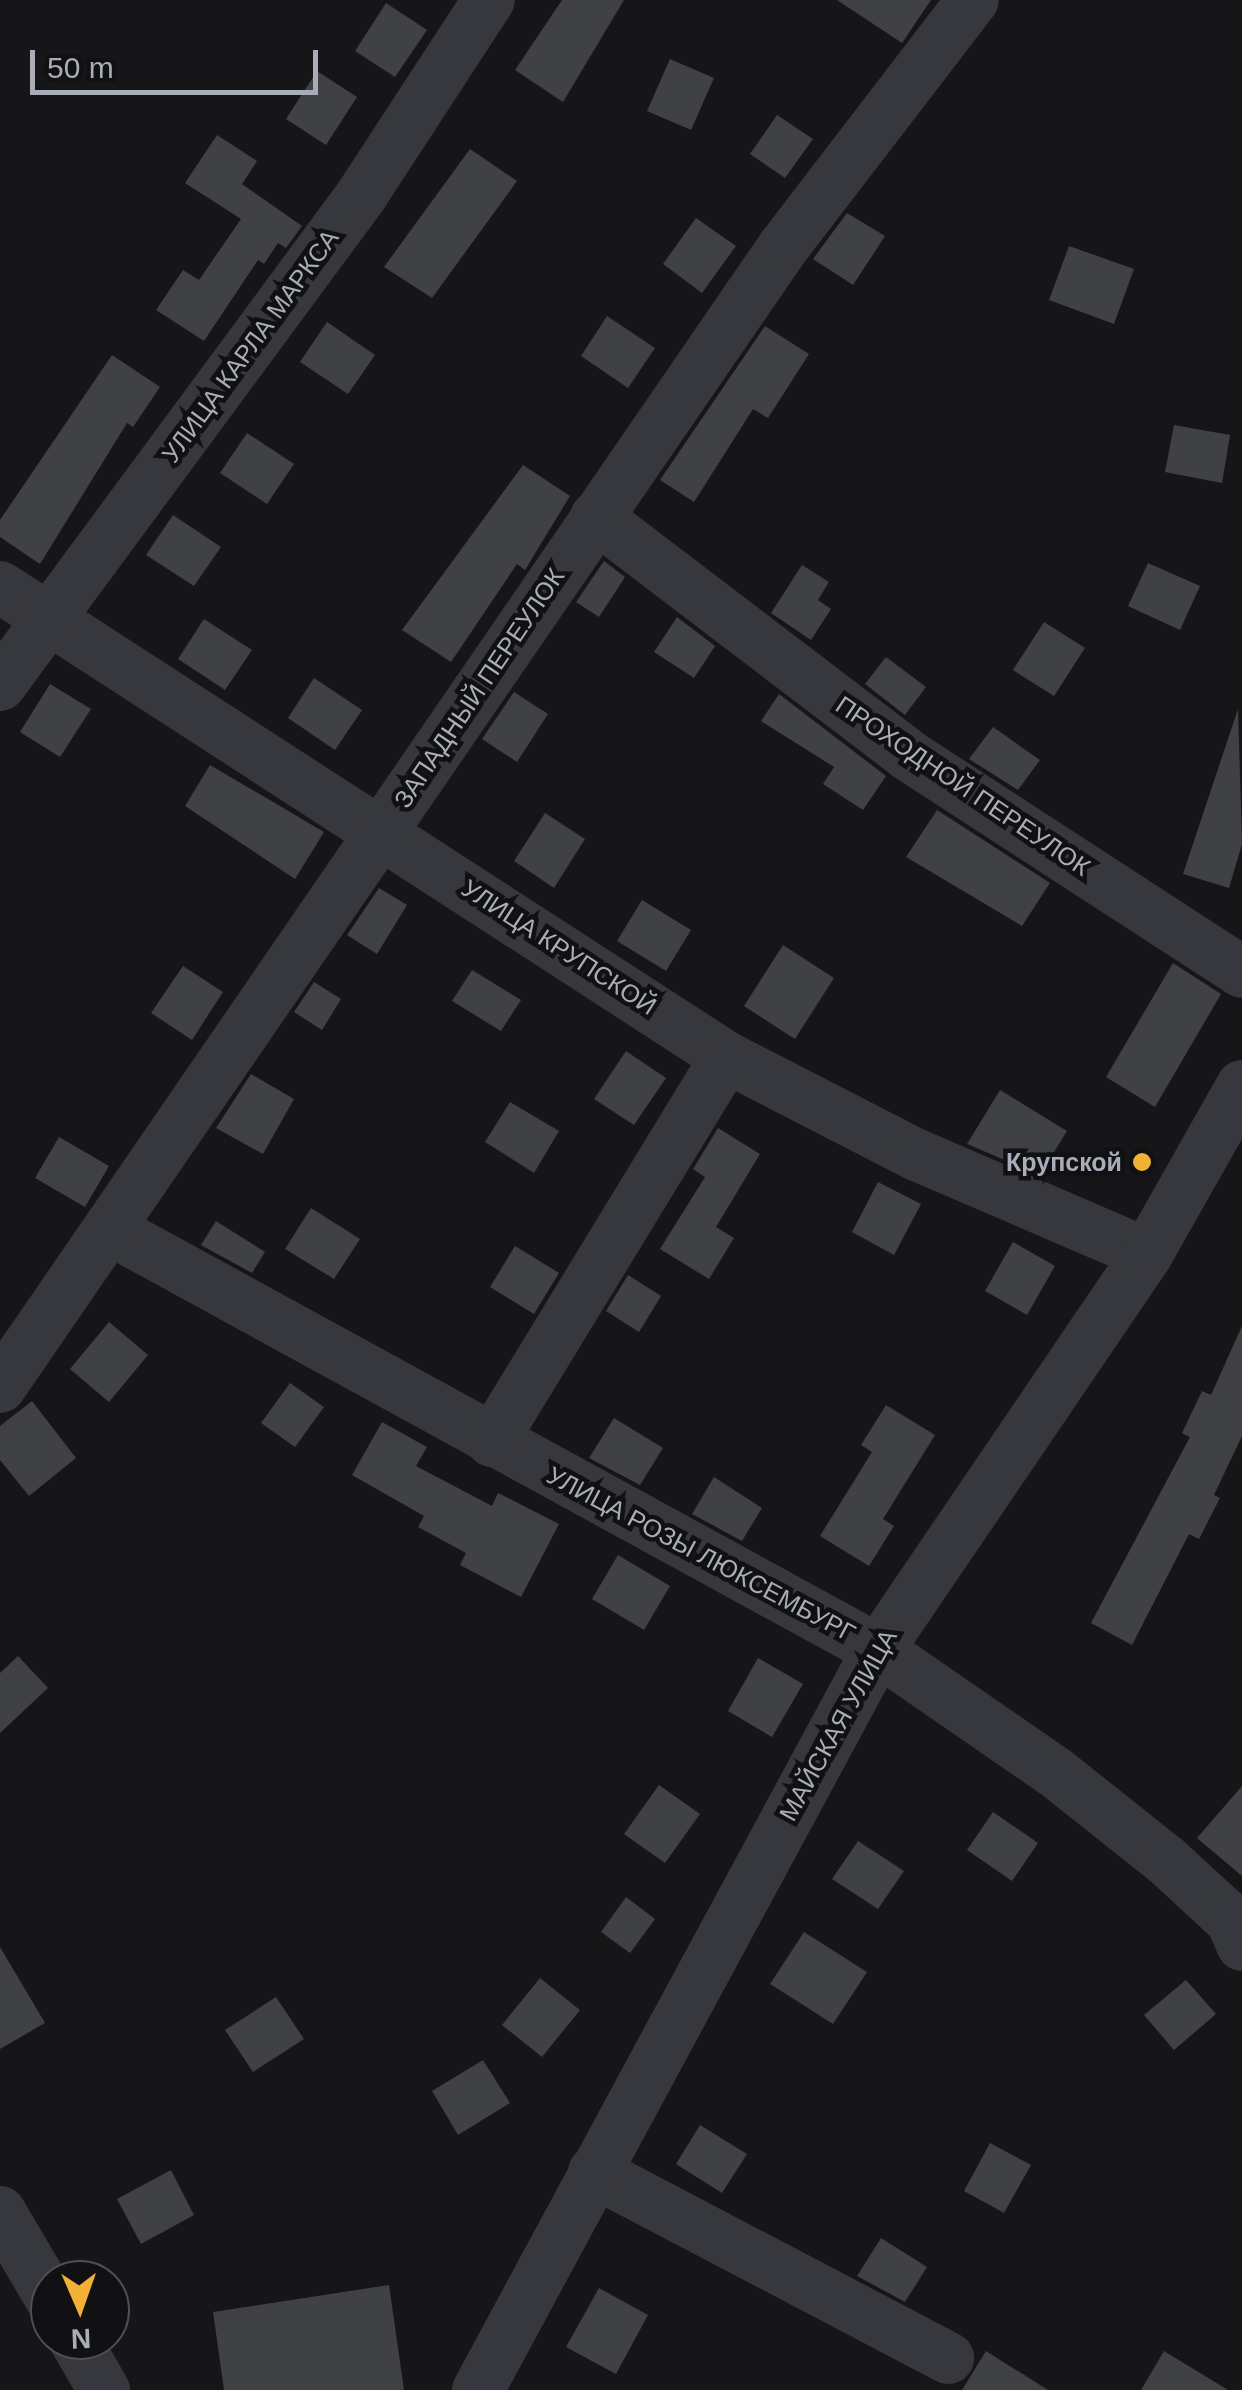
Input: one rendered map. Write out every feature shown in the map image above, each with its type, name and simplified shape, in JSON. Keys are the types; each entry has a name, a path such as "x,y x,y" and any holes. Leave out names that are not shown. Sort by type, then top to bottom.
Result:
{"street":[{"name":"УЛИЦА КАРЛА МАРКСА","path":"0,685 361,196 489,0"},
{"name":"ЗАПАДНЫЙ ПЕРЕУЛОК","path":"0,1387 784,246 974,0"},
{"name":"ПРОХОДНОЙ ПЕРЕУЛОК","path":"596,516 908,755 1242,972"},
{"name":"УЛИЦА КРУПСКОЙ","path":"0,587 382,830 726,1057 917,1155 1147,1254"},
{"path":"492,1441 726,1057"},
{"name":"МАЙСКАЯ УЛИЦА","path":"478,2390 878,1650 1147,1254 1242,1087"},
{"name":"УЛИЦА РОЗЫ ЛЮКСЕМБУРГ","path":"111,1230 878,1650 1055,1772 1167,1861 1232,1921 1242,1945"},
{"path":"594,2172 948,2358"},
{"path":"0,2212 30,2263"},
{"path":"87,2360 104,2390"}],"building":[{"path":"562,0 624,0 563,102 515,70"},
{"path":"837,0 931,0 902,43"},
{"path":"386,3 427,30 395,77 355,51"},
{"path":"670,59 714,78 691,130 647,111"},
{"path":"317,71 357,97 326,145 286,119"},
{"path":"777,115 813,139 785,178 750,154"},
{"path":"217,135 257,161 242,184 302,226 286,248 278,243 264,264 258,260 204,341 156,310 183,270 199,280 241,219 185,183"},
{"path":"470,149 517,181 432,298 384,267"},
{"path":"847,213 885,236 853,285 813,259"},
{"path":"696,218 736,246 702,293 663,264"},
{"path":"1069,246 1134,269 1114,324 1049,300"},
{"path":"607,316 655,348 628,388 581,356"},
{"path":"327,322 375,355 348,394 300,362"},
{"path":"765,326 809,354 768,418 753,409 694,502 660,480"},
{"path":"112,355 160,387 133,427 127,423 40,564 0,537 0,520"},
{"path":"1174,425 1230,435 1222,483 1165,472"},
{"path":"247,433 294,464 267,504 220,473"},
{"path":"523,465 570,496 525,570 517,564 451,662 402,630"},
{"path":"173,515 221,547 194,586 146,555"},
{"path":"604,561 625,577 599,617 576,602"},
{"path":"1148,563 1200,586 1180,630 1128,606"},
{"path":"802,565 829,582 818,600 831,609 811,640 771,613"},
{"path":"677,617 715,646 694,678 654,652"},
{"path":"204,619 252,650 225,690 178,659"},
{"path":"1044,622 1085,648 1054,696 1013,670"},
{"path":"886,657 926,687 905,715 865,684"},
{"path":"314,678 362,710 335,750 288,718"},
{"path":"50,684 91,709 60,757 20,732"},
{"path":"514,692 548,714 517,762 482,739"},
{"path":"779,694 886,776 863,810 823,784 834,767 761,721"},
{"path":"1238,709 1242,844 1229,888 1183,874"},
{"path":"993,727 1040,760 1018,790 969,759"},
{"path":"210,765 324,832 295,879 185,806"},
{"path":"937,810 1050,883 1022,926 906,857"},
{"path":"545,813 585,839 554,888 514,861"},
{"path":"379,888 407,905 377,954 347,935"},
{"path":"642,900 691,930 666,971 617,941"},
{"path":"783,945 834,978 795,1039 744,1006"},
{"path":"1173,963 1221,994 1155,1107 1106,1077"},
{"path":"183,966 223,992 192,1040 151,1013"},
{"path":"472,970 521,1000 501,1031 452,1001"},
{"path":"314,982 341,999 322,1030 294,1012"},
{"path":"626,1051 666,1078 634,1125 594,1099"},
{"path":"251,1074 294,1099 263,1154 216,1128"},
{"path":"1000,1090 1067,1131 1040,1175 967,1144"},
{"path":"510,1102 559,1131 534,1173 485,1142"},
{"path":"718,1128 760,1154 716,1227 734,1238 709,1279 660,1249 705,1177 693,1169"},
{"path":"59,1137 109,1166 85,1207 35,1178"},
{"path":"878,1182 921,1204 894,1255 852,1232"},
{"path":"311,1208 360,1239 334,1279 285,1249"},
{"path":"216,1221 265,1252 252,1273 201,1245"},
{"path":"1013,1242 1055,1266 1027,1315 985,1291"},
{"path":"515,1246 559,1273 534,1314 490,1287"},
{"path":"628,1275 661,1296 639,1332 606,1311"},
{"path":"109,1322 148,1355 109,1402 70,1369"},
{"path":"1242,1326 1242,1436 1214,1495 1220,1498 1199,1539 1189,1534 1132,1645 1091,1623 1190,1437 1182,1433 1202,1391 1211,1395"},
{"path":"290,1383 324,1407 295,1447 261,1423"},
{"path":"32,1401 76,1458 29,1496 0,1460 0,1426"},
{"path":"886,1405 935,1435 883,1519 894,1526 869,1566 820,1536 872,1452 861,1445"},
{"path":"614,1418 663,1448 640,1485 589,1458"},
{"path":"382,1422 427,1447 416,1466 492,1506 498,1493 559,1524 521,1597 460,1565 466,1553 418,1527 424,1516 352,1475"},
{"path":"714,1477 762,1508 742,1541 692,1514"},
{"path":"618,1555 670,1586 644,1630 592,1599"},
{"path":"18,1656 48,1688 0,1733 0,1673"},
{"path":"758,1658 803,1684 772,1737 728,1711"},
{"path":"659,1785 700,1814 665,1863 624,1834"},
{"path":"1242,1786 1242,1876 1197,1838"},
{"path":"993,1812 1038,1843 1012,1881 967,1850"},
{"path":"858,1841 904,1871 878,1909 832,1879"},
{"path":"626,1897 655,1919 630,1953 601,1932"},
{"path":"804,1932 867,1972 833,2024 770,1984"},
{"path":"0,1947 45,2023 0,2049"},
{"path":"540,1978 580,2010 542,2057 502,2025"},
{"path":"1186,1980 1216,2014 1174,2050 1144,2015"},
{"path":"276,1997 304,2039 253,2072 225,2030"},
{"path":"483,2060 510,2103 458,2135 432,2091"},
{"path":"700,2125 747,2154 722,2193 676,2164"},
{"path":"990,2143 1031,2165 1004,2213 964,2191"},
{"path":"171,2170 194,2215 141,2244 117,2199"},
{"path":"881,2238 927,2267 905,2302 857,2276"},
{"path":"389,2285 404,2390 224,2390 213,2312"},
{"path":"599,2288 648,2315 616,2374 566,2347"},
{"path":"986,2351 1048,2390 962,2390"},
{"path":"1164,2351 1228,2390 1141,2390"}],"place":[{"name":"Крупской","path":"1142,1162"}]}
